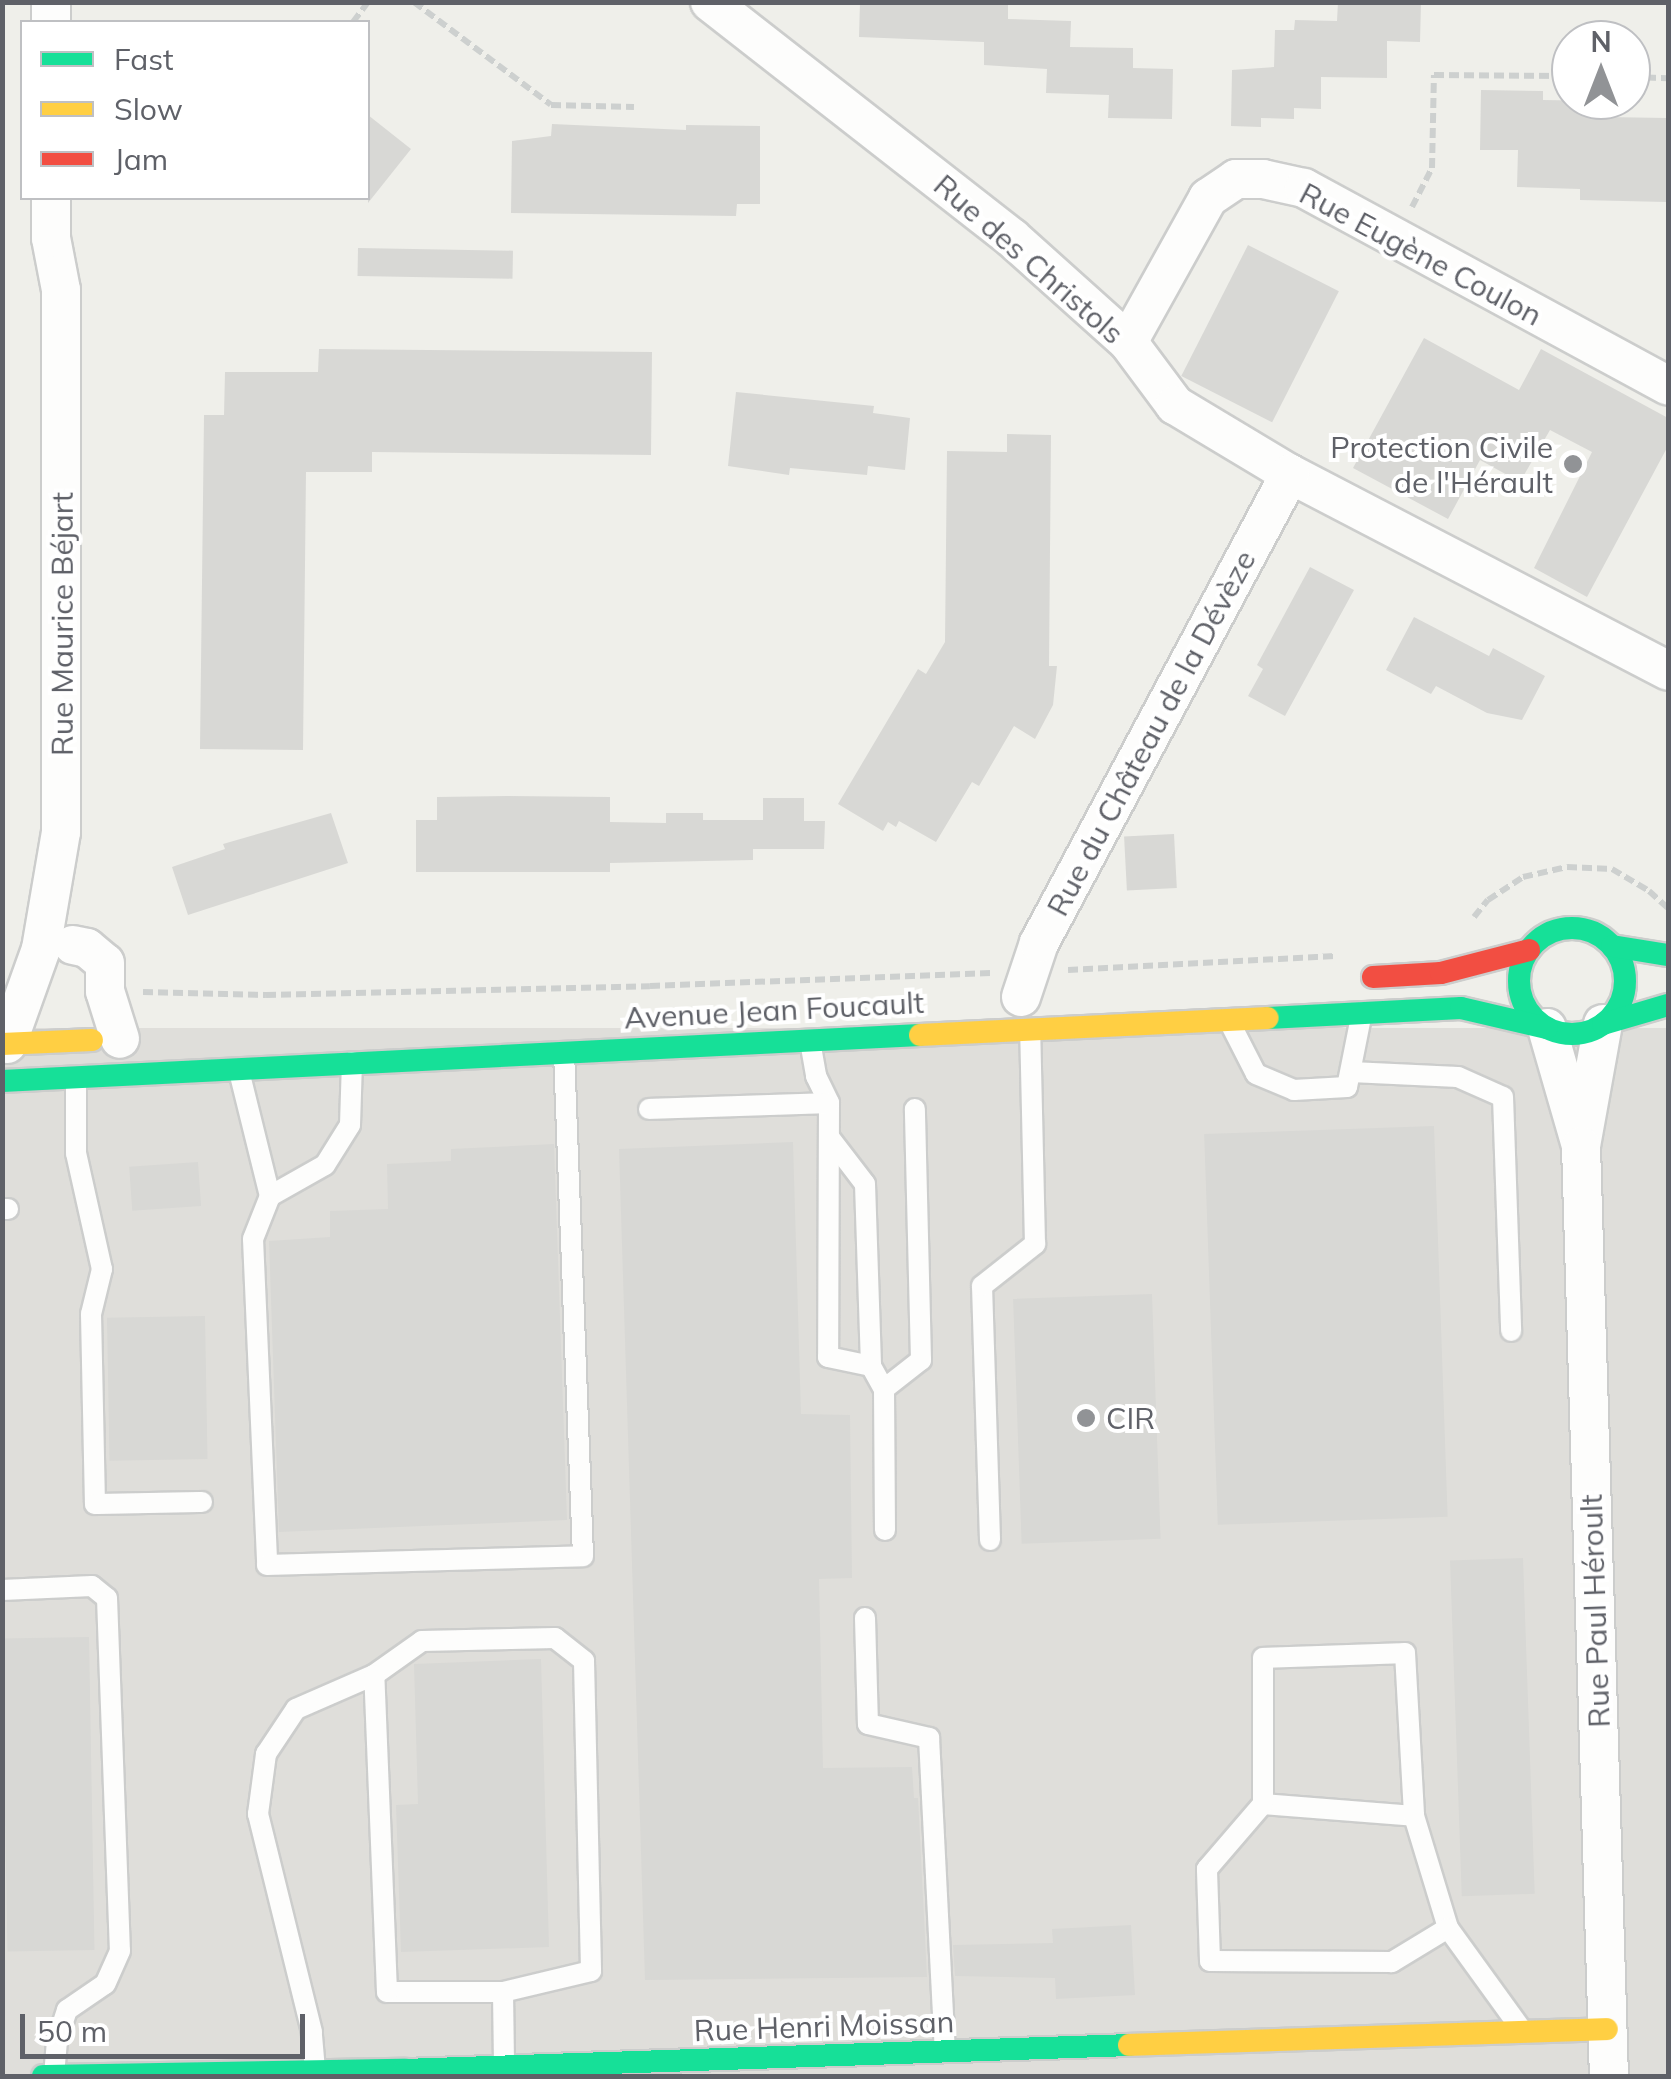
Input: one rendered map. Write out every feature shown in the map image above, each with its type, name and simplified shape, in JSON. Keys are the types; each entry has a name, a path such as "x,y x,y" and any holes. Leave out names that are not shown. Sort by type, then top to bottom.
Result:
{"main road":[{"path":"1602,1024 1614,1014 1625,987 1621,958 1593,932 1569,928 1546,934 1528,950 1521,964 1520,993 1525,1007 1547,1028 1575,1034 1668,1006"},
{"path":"1612,946 1668,955"},
{"path":"1349,967 1441,973 1528,950"},
{"name":"Avenue Jean Foucault","path":"2,1081 810,1039 1024,998 1228,1019 1462,1008 1547,1028"},
{"path":"5,1044 130,1038"},
{"name":"Rue Henri Moissan","path":"44,2076 404,2073 504,2066 799,2067 946,2052 1052,2056 1607,2029"}],"street":[{"name":"Rue des Christols","path":"711,3 1012,238 1128,342 1175,405 1290,474 1668,672"},
{"name":"Rue Eugène Coulon","path":"1128,342 1208,198 1236,180 1263,179 1304,188 1668,386"},
{"name":"Rue Maurice Béjart","path":"5,1044 41,949 61,832 61,290 50,238 51,200"},
{"name":"Rue du Château de la Dévèze","path":"1024,998 1038,943 1290,474"},
{"path":"73,944 87,948 105,963 105,991 130,1038"},
{"name":"Rue Paul Héroult","path":"1602,1024 1581,1146 1609,2076"},
{"name":"Rue Paul Héroult","path":"1547,1028 1581,1146"}],"lane":[{"path":"990,1540 982,1286 1035,1244 1024,998"},
{"path":"1228,1019 1256,1074 1294,1090 1347,1087 1362,1012"},
{"path":"810,1039 816,1076 829,1103 828,1357 870,1366"},
{"path":"239,1069 270,1196 253,1239 267,1564 583,1556 564,1050"},
{"path":"270,1196 326,1164 350,1125 352,1062"},
{"path":"1351,1072 1458,1077 1503,1097 1511,1331"},
{"path":"76,1077 76,1153 102,1269 91,1314 95,1504 202,1502"},
{"path":"649,1109 829,1103"},
{"path":"884,1389 920,1360 915,1109"},
{"path":"829,1136 866,1184 870,1366 884,1389 885,1530"},
{"path":"2,1590 92,1586 107,1598 120,1950 105,1984 67,2010 56,2040 54,2076"},
{"path":"864,1618 868,1724 929,1738 946,2052"},
{"path":"316,2072 312,2032 258,1814 266,1754 296,1709 374,1676 422,1641 555,1638 584,1662 590,1971 503,1992 388,1992 374,1676"},
{"path":"1448,1928 1392,1962 1210,1961 1208,1869 1264,1804 1264,1658 1406,1653 1414,1816 1448,1928 1523,2032"},
{"path":"1264,1804 1414,1816"},
{"path":"503,1992 504,2066"}],"path":[{"path":"414,2 551,105 634,107"},
{"path":"1395,238 1432,168 1434,75 1551,76"},
{"path":"1466,927 1488,900 1522,877 1567,866 1612,869 1649,891 1668,909"},
{"path":"105,991 1024,998 1349,967"}],"shaded area":[{"path":"2,1028 1668,1028 1668,2076 2,2076"}],"building":[{"path":"860,2 1008,2 1008,19 1071,21 1070,47 1133,48 1133,68 1173,69 1172,119 1108,118 1109,95 1046,93 1047,69 984,65 984,42 859,37"},
{"path":"1338,2 1421,2 1420,42 1387,41 1387,78 1321,77 1321,109 1294,108 1294,119 1261,118 1261,127 1231,126 1232,70 1274,67 1275,30 1294,30 1295,20 1337,21"},
{"path":"1481,90 1543,91 1543,100 1551,100 1551,120 1667,118 1666,202 1580,200 1580,189 1517,187 1518,150 1480,150"},
{"path":"370,117 411,149 368,203 370,200"},
{"path":"552,124 686,130 686,125 760,126 760,204 737,204 736,216 511,213 512,141 551,136"},
{"path":"1248,245 1339,291 1272,422 1181,376"},
{"path":"358,248 513,251 512,279 358,276"},
{"name":"Protection Civile de l'Hérault","path":"1424,338 1519,390 1541,349 1668,418 1668,446 1587,597 1534,568 1592,452 1550,430 1520,482 1480,460 1448,519 1353,468"},
{"path":"319,349 652,352 651,455 372,452 372,472 306,472 303,750 200,749 204,415 224,415 225,372 318,372"},
{"path":"736,392 874,406 873,413 910,418 905,470 868,466 867,475 790,468 789,475 728,466"},
{"path":"1007,434 1051,435 1049,666 1057,666 1053,705 1035,739 1014,726 979,786 972,782 936,842 899,821 896,827 888,822 883,831 838,804 918,669 926,674 945,642 947,451 1007,452"},
{"path":"1310,567 1354,590 1285,716 1248,696 1263,669 1257,665"},
{"path":"1414,617 1489,656 1493,648 1545,676 1522,720 1487,713 1436,686 1431,694 1386,670"},
{"path":"437,797 610,797 610,822 666,823 666,813 703,813 703,820 763,820 763,798 804,798 804,821 825,821 824,849 753,849 753,860 610,863 610,872 416,872 416,820 437,820"},
{"path":"331,813 348,863 188,915 172,867 225,849 223,844"},
{"path":"1174,834 1177,888 1127,891 1124,837"},
{"path":"1434,1126 1448,1517 1218,1525 1204,1134"},
{"path":"793,1142 801,1414 850,1415 852,1578 819,1579 823,1768 912,1767 914,1798 918,1798 927,1977 645,1980 619,1149"},
{"path":"554,1144 567,1520 279,1532 269,1241 330,1237 330,1211 388,1209 387,1164 451,1161 451,1149"},
{"path":"198,1162 201,1206 132,1211 129,1167"},
{"name":"CIR","path":"1152,1294 1161,1539 1022,1544 1013,1299"},
{"path":"205,1316 207,1459 110,1461 107,1318"},
{"path":"1523,1558 1535,1894 1462,1896 1450,1561"},
{"path":"89,1637 94,1950 7,1951 2,1639"},
{"path":"541,1659 549,1947 401,1952 396,1805 418,1804 414,1664"},
{"path":"1131,1925 1135,1995 1056,1999 1055,1978 955,1976 953,1945 1053,1943 1052,1929"}],"traffic: fast":[{"path":"1572,928 1592,932 1610,943 1621,961 1625,981 1621,1001 1610,1019 1592,1030 1572,1034 1552,1030 1534,1019 1523,1001 1519,981 1523,961 1534,943 1552,932 1572,928"},
{"path":"1612,946 1668,955"},
{"path":"1603,1024 1668,1005"},
{"path":"1268,1018 1461,1008 1547,1028"},
{"path":"2,1081 920,1035"},
{"path":"43,2076 404,2070 1129,2045"}],"traffic: slow":[{"path":"920,1035 1268,1018"},
{"path":"2,1044 92,1040"},
{"path":"1129,2045 1607,2029"}],"traffic: jam":[{"path":"1373,977 1441,973 1529,950"}],"place":[{"name":"Protection Civile de l'Hérault","path":"1573,464"},
{"name":"CIR","path":"1086,1418"}]}
